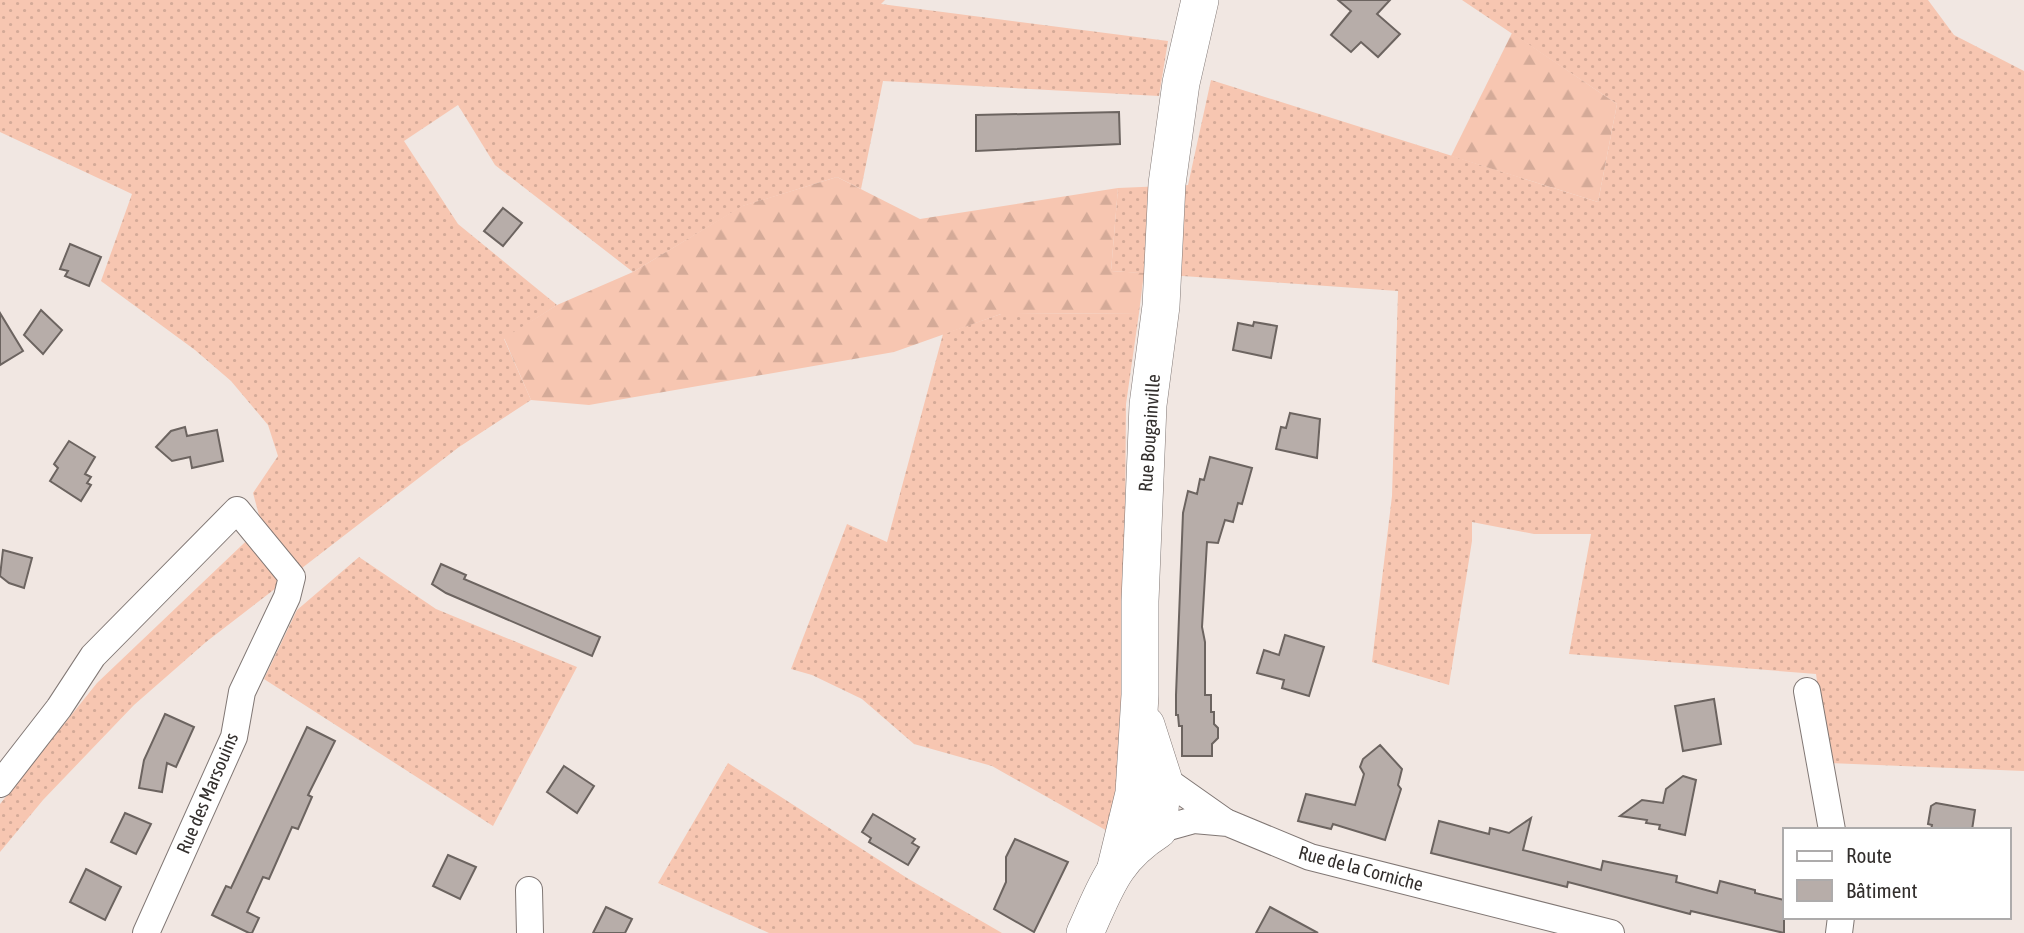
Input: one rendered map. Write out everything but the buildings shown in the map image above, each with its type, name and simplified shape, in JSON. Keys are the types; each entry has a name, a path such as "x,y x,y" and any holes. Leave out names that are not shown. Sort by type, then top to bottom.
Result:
{"street":[{"name":"Rue Bougainville","path":"1116,867 1148,785 1140,695 1140,601 1148,405 1161,306 1169,172 1181,83 1200,0"},
{"name":"Rue des Marsouins","path":"0,784 59,708 93,656 237,510 292,577 287,597 242,692 234,737 146,933"},
{"path":"1807,691 1832,828"},
{"path":"1148,785 1228,823"},
{"path":"1148,785 1158,830"},
{"name":"Rue de la Corniche","path":"1085,933 1116,867 1135,845 1158,830 1194,820 1228,823 1310,857 1611,933"},
{"path":"529,890 530,933"}],"green space":[{"path":"0,0 885,0 881,4 1168,41 1159,96 883,81 861,189 837,177 743,206 633,272 495,165 458,105 404,141 458,224 557,305 504,339 531,400 459,447 206,642 134,705 43,800 0,852 0,804 97,683 262,526 253,493 278,456 268,425 231,381 195,350 101,281 132,194 0,132"},
{"path":"1462,0 1928,0 1954,35 2024,71 2024,771 1829,763 1816,674 1569,654 1591,534 1534,534 1472,522 1472,541 1449,685 1372,662 1392,496 1398,291 1111,271 1118,188 1188,185 1211,80 1598,202 1617,104"},
{"path":"1512,33 1617,104 1598,202 1451,156"},
{"path":"837,177 920,219 1118,188 1111,271 1144,273 1139,313 1001,314 894,352 589,405 531,400 504,338 557,305 633,272 742,206"},
{"path":"1139,313 1126,404 1123,775 1109,832 992,766 914,744 862,699 812,675 791,669 847,524 887,542 943,334 1001,314"},
{"path":"359,557 436,609 577,667 493,826 264,679 297,610"},
{"path":"728,763 907,878 1002,933 769,933 658,883"}]}
